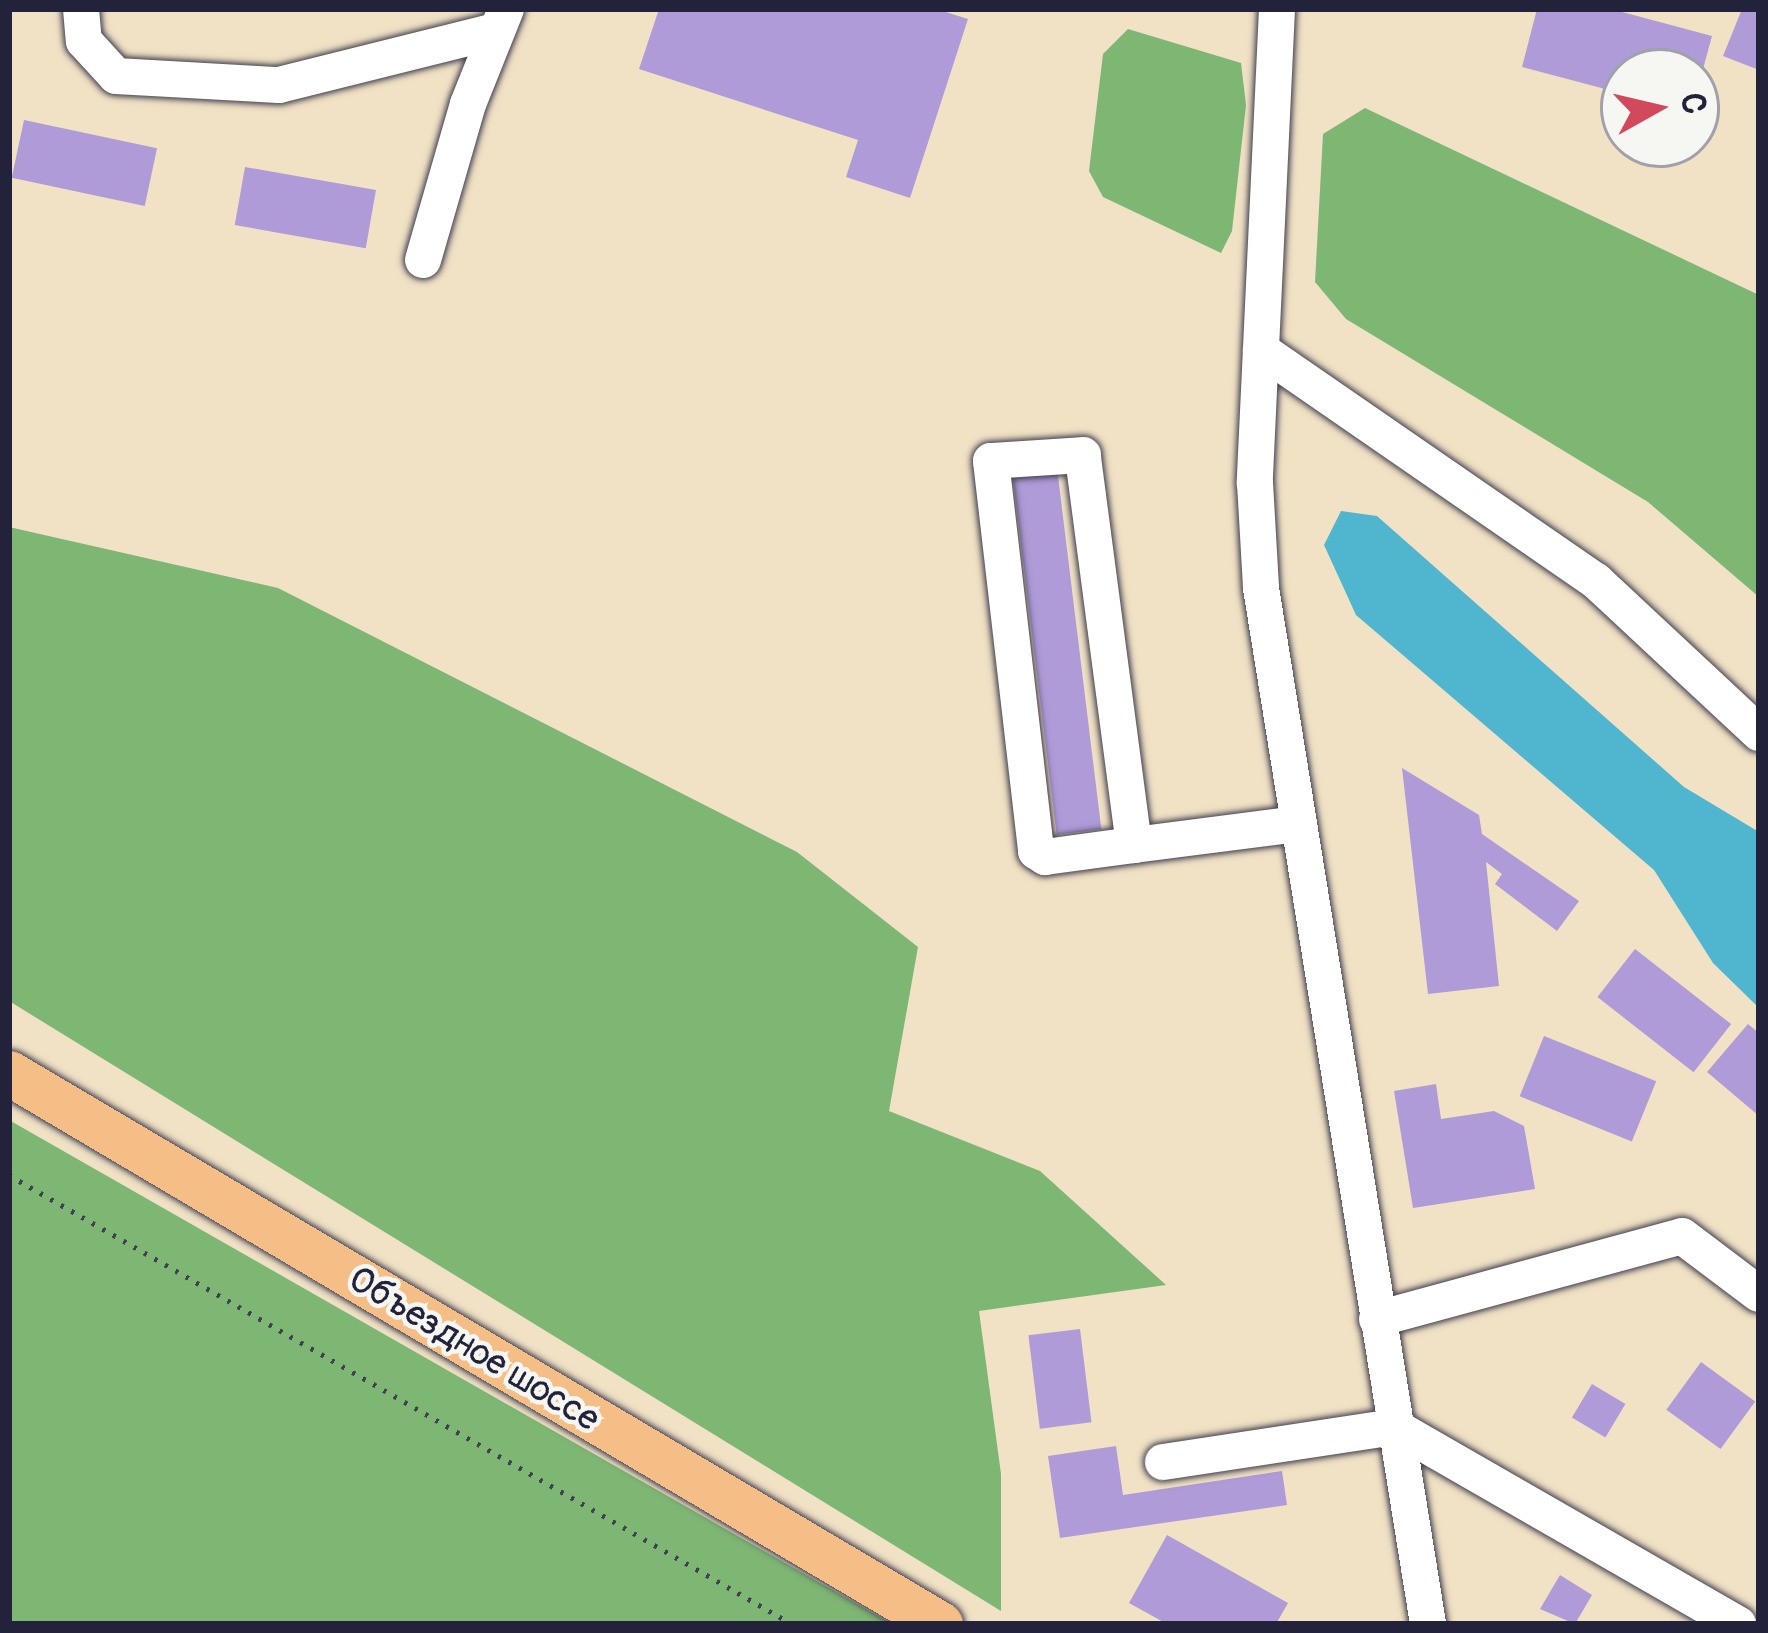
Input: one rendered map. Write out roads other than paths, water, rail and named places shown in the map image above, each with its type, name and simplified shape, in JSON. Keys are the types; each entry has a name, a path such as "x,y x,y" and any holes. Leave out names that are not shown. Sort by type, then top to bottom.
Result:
{"main road":[{"name":"Объездное шоссе","path":"9,1073 940,1624"}],"street":[{"path":"81,9 84,40 116,76 279,85 499,21"},
{"path":"1276,9 1261,350 1261,588 1428,1624"},
{"path":"423,260 499,21"},
{"path":"1261,350 1596,581 1759,733"},
{"path":"1134,845 1083,455 991,461 1036,851 1045,857 1298,824"},
{"path":"1377,1319 1464,1301 1659,1238 1682,1236 1759,1294"},
{"path":"1163,1462 1395,1427 1738,1624"}],"water":[{"path":"1341,511 1377,516 1684,787 1759,832 1759,1008 1713,963 1654,870 1356,615 1324,545"}]}
